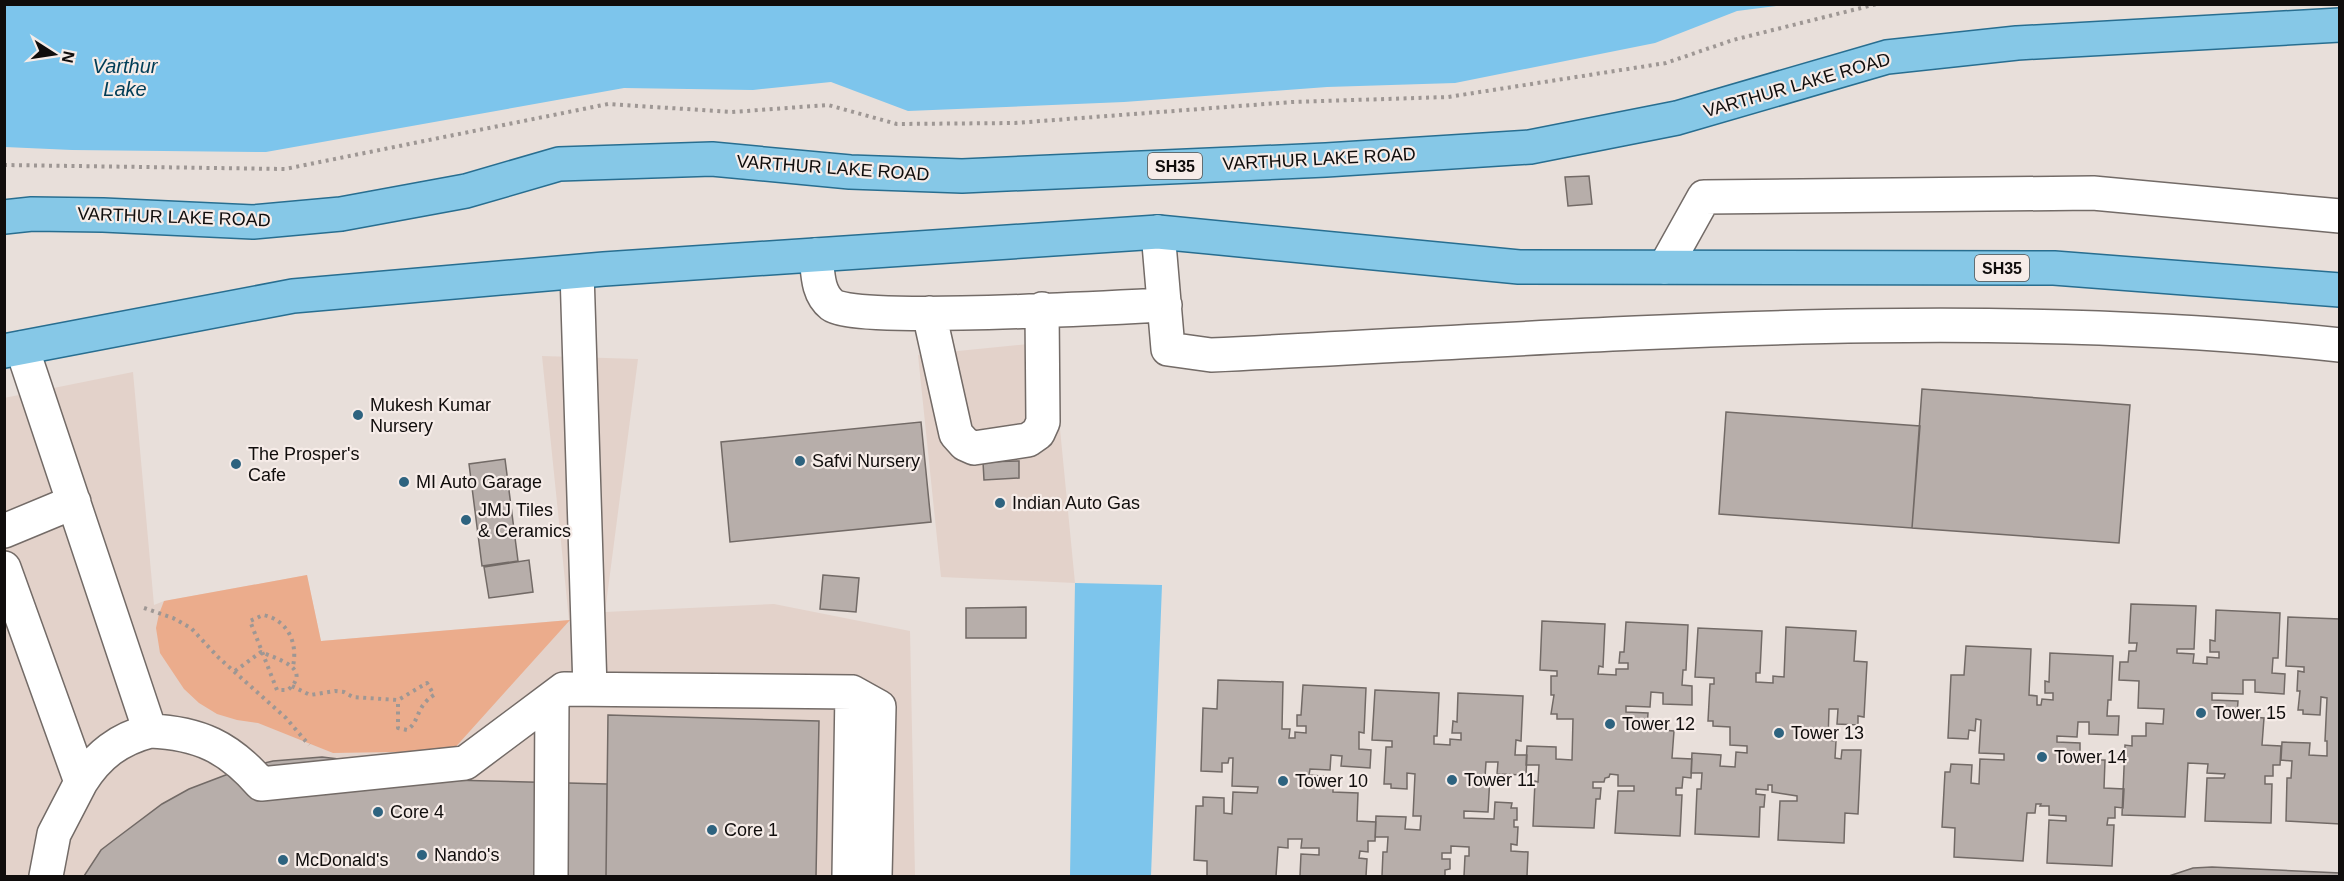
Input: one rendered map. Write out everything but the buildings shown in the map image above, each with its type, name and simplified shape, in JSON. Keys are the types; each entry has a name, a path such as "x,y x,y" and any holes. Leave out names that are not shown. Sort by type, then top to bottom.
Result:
{"main road":[{"name":"VARTHUR LAKE ROAD","path":"4,217 32,214 103,214 253,222 341,214 466,191 560,164 712,159 850,172 962,176 1326,160 1530,147 1677,118 1887,57 2017,43 2340,25"},
{"name":"SH35","path":"13,349 293,296 577,272 1158,232 1519,267 2054,268 2340,290"}],"street":[{"path":"1665,267 1704,197 2092,193 2340,216"},
{"path":"1158,232 1168,349 1211,355 1812,326 1928,324 2151,329 2340,345"},
{"path":"816,255 820,291 833,306 856,312 929,313 1165,305"},
{"path":"577,272 590,689"},
{"path":"929,313 956,434 965,444 974,447 1029,440 1038,433 1043,422 1042,309"},
{"path":"13,349 74,502 150,731"},
{"path":"4,531 74,502"},
{"path":"4,568 81,782"},
{"path":"46,876 54,834 81,782 102,754 132,736 150,731 192,736 211,743 247,767 261,784 465,763 564,688 852,692 879,707 875,876"},
{"path":"849,876 852,692"},
{"path":"551,876 552,698"}],"path":[{"path":"4,165 285,169 608,104 732,112 828,105 897,124 909,124 1015,123 1292,102 1448,97 1666,63 1733,40 1877,4"},
{"path":"108,606 130,605 153,610 173,618 198,635 286,718 336,777"},
{"path":"263,615 282,625 289,632 294,640 296,653 293,666 296,680 292,686 288,690 277,690 250,621 263,615"},
{"path":"234,671 261,652"},
{"path":"261,652 293,666"},
{"path":"292,686 310,694 335,691 344,692 353,697 398,700 427,683 434,695 420,708 414,725 407,730 398,728 398,700"}],"shaded area":[{"name":"Indian Auto Gas","path":"1049,342 1075,583 941,577 918,355"},
{"path":"542,356 638,359 605,612 774,604 910,631 915,876 5,876 4,398 133,372 154,605 164,601 307,575 321,641 569,620"},
{"path":"307,575 321,641 570,620 452,751 333,753 258,723 217,714 199,703 184,689 160,653 156,628 164,601"}],"water":[{"name":"Varthur Lake","path":"5,4 1783,5 1737,11 1655,43 1455,83 1327,87 1124,102 908,111 831,82 753,90 624,88 266,152 5,147"},
{"path":"1075,583 1162,585 1151,876 1070,876"}],"place":[{"name":"Mukesh Kumar Nursery","path":"358,415"},
{"name":"Safvi Nursery","path":"800,461"},
{"name":"The Prosper's Cafe","path":"236,464"},
{"name":"MI Auto Garage","path":"404,482"},
{"name":"Indian Auto Gas","path":"1000,503"},
{"name":"JMJ Tiles & Ceramics","path":"466,520"},
{"name":"Tower 15","path":"2201,713"},
{"name":"Tower 12","path":"1610,724"},
{"name":"Tower 13","path":"1779,733"},
{"name":"Tower 14","path":"2042,757"},
{"name":"Tower 11","path":"1452,780"},
{"name":"Tower 10","path":"1283,781"},
{"name":"Core 4","path":"378,812"},
{"name":"Core 1","path":"712,830"},
{"name":"Nando's","path":"422,855"},
{"name":"McDonald's","path":"283,860"}]}
